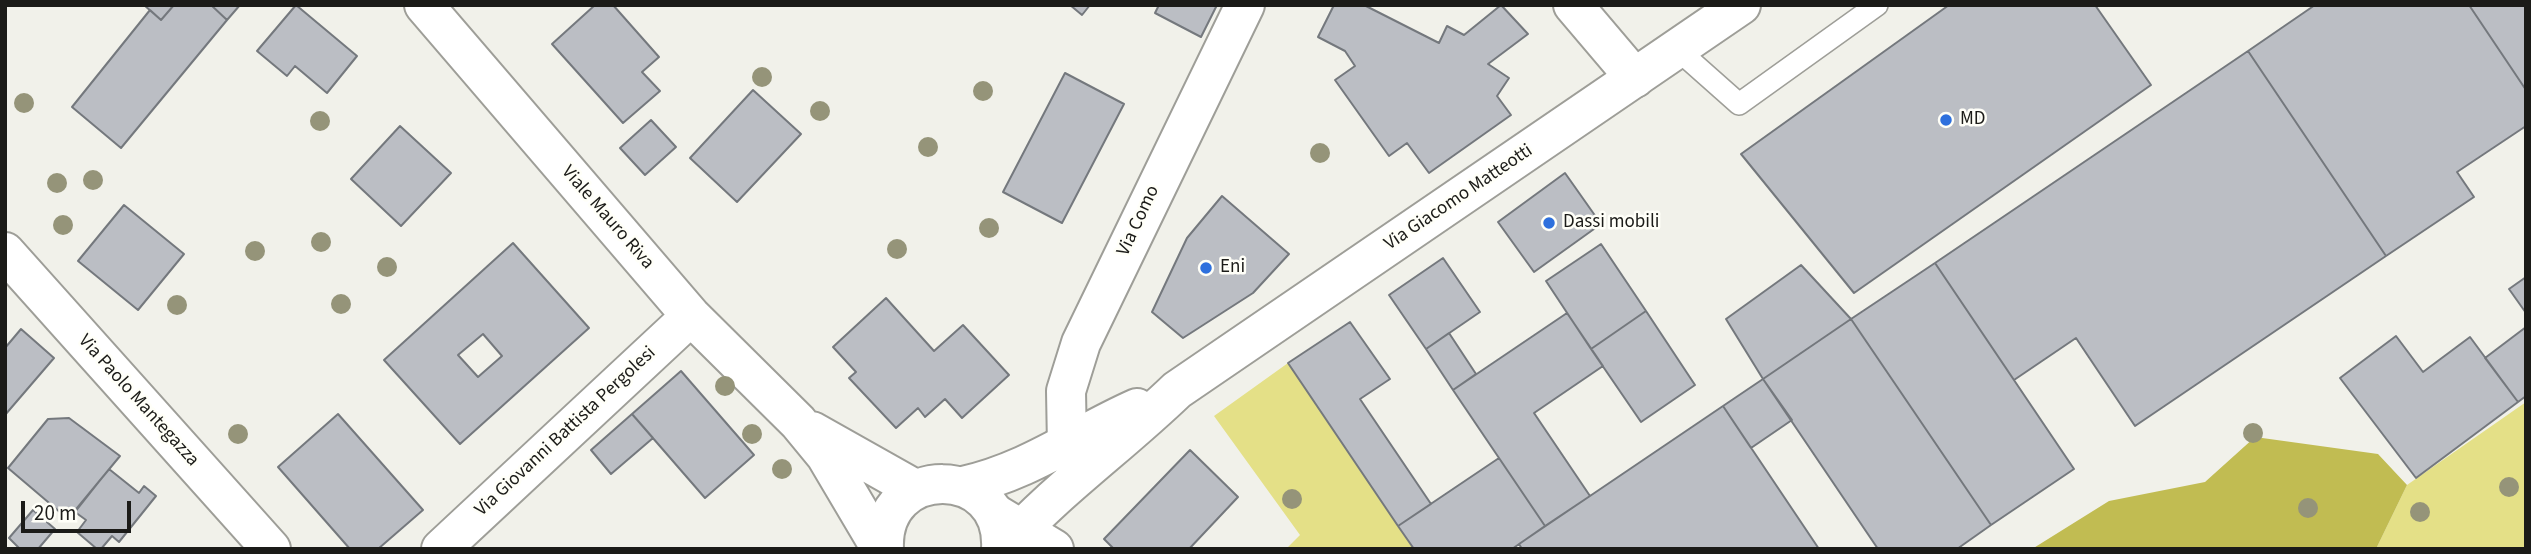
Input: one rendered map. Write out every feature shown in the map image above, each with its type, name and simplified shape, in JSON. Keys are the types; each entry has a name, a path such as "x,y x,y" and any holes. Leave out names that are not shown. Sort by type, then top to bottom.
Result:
{"street":[{"name":"Viale Mauro Riva","path":"424,5 691,316 798,422 826,456 883,549"},
{"name":"Via Como","path":"1067,446 1066,391 1081,343 1245,5"},
{"path":"1573,5 1635,78"},
{"name":"Via Giacomo Matteotti","path":"1005,535 1124,440 1177,390 1741,5"},
{"name":"Via Paolo Mantegazza","path":"5,252 271,549"},
{"name":"Via Giovanni Battista Pergolesi","path":"441,549 691,316"},
{"name":"Via Giacomo Matteotti","path":"915,489 936,483 963,486 998,478 1067,446 1109,421 1177,390"},
{"name":"Viale Mauro Riva","path":"798,422 915,489"},
{"path":"963,486 983,498 1005,535 1054,549"},
{"path":"883,549 890,514 903,498 915,489"}],"lane":[{"path":"1677,49 1739,104 1877,5"}],"shaded area":[{"path":"1288,363 1414,549 1286,549 1300,535 1214,416"},
{"path":"2526,402 2526,549 2376,549 2407,485"},
{"path":"2255,437 2378,454 2407,485 2376,549 2032,549 2109,501 2205,482"}],"building":[{"path":"144,5 174,5 161,20"},
{"path":"174,5 211,5 227,20 121,148 72,107 150,10 161,20"},
{"path":"211,5 240,5 227,20"},
{"path":"296,5 357,56 327,93 295,66 287,76 257,51"},
{"path":"595,5 613,5 659,57 642,72 660,91 623,123 552,44"},
{"path":"1070,5 1090,5 1082,15"},
{"path":"1159,5 1217,5 1201,37 1155,13"},
{"path":"1334,5 1364,5 1439,43 1447,26 1464,35 1501,5 1528,34 1488,64 1509,78 1497,96 1511,115 1429,173 1407,143 1389,156 1335,80 1355,66 1345,51 1318,37"},
{"name":"MD","path":"1949,5 2095,5 2151,85 1854,293 1741,154"},
{"path":"2315,5 2469,5 2526,90 2526,126 2457,172 2474,197 2386,256 2248,51"},
{"path":"2469,5 2526,5 2526,90"},
{"path":"2248,51 2386,256 2135,426 2076,338 2014,380 1935,263"},
{"path":"1065,73 1124,104 1062,223 1003,192"},
{"path":"753,90 801,134 737,202 690,158"},
{"path":"651,120 676,147 645,175 620,148"},
{"path":"400,126 451,173 401,226 351,179"},
{"name":"Dassi mobili","path":"1565,173 1601,224 1534,272 1498,222"},
{"path":"1222,196 1289,254 1253,293 1183,338 1152,312 1187,238"},
{"path":"124,205 184,254 138,310 78,261"},
{"path":"513,243 589,328 460,444 384,360","holes":["483,334 502,356 478,377 458,355"]},
{"path":"1601,244 1646,311 1591,349 1546,281"},
{"path":"1443,258 1480,312 1426,349 1389,295"},
{"path":"1935,263 2074,469 1991,525 1851,319"},
{"path":"1801,265 1851,319 1763,379 1726,319"},
{"path":"2526,277 2526,313 2509,289"},
{"path":"886,298 934,351 963,325 1009,375 962,418 945,399 925,417 918,408 896,428 849,378 856,372 833,347"},
{"path":"1646,311 1695,385 1641,422 1591,349"},
{"path":"1567,313 1603,366 1534,413 1590,496 1545,526 1453,390"},
{"path":"1851,319 1991,525 1957,549 1878,549 1763,379"},
{"path":"1350,322 1390,379 1360,399 1431,504 1398,526 1288,363"},
{"path":"2526,327 2526,396 2518,402 2485,358"},
{"path":"21,329 54,358 5,415 5,348"},
{"path":"1449,333 1476,374 1453,390 1426,349"},
{"path":"2396,336 2423,372 2470,337 2518,402 2416,478 2340,378"},
{"path":"681,371 754,455 705,498 632,414"},
{"path":"1763,379 1792,420 1751,448 1723,406"},
{"path":"1723,406 1819,549 1522,549 1519,544"},
{"path":"338,414 423,510 378,549 350,549 278,467"},
{"path":"632,414 653,438 611,474 591,450"},
{"path":"69,418 120,456 68,519 8,468 48,419"},
{"path":"1190,450 1238,497 1189,549 1114,549 1104,539"},
{"path":"1499,458 1545,526 1512,549 1414,549 1398,526"},
{"path":"109,469 139,493 144,486 156,496 119,542 112,536 101,549 97,549 77,532 86,520 75,512"},
{"path":"33,510 55,529 38,549 20,549 9,538"}],"place":[{"name":"MD","path":"1946,120"},
{"name":"Dassi mobili","path":"1549,223"},
{"name":"Eni","path":"1206,268"}]}
